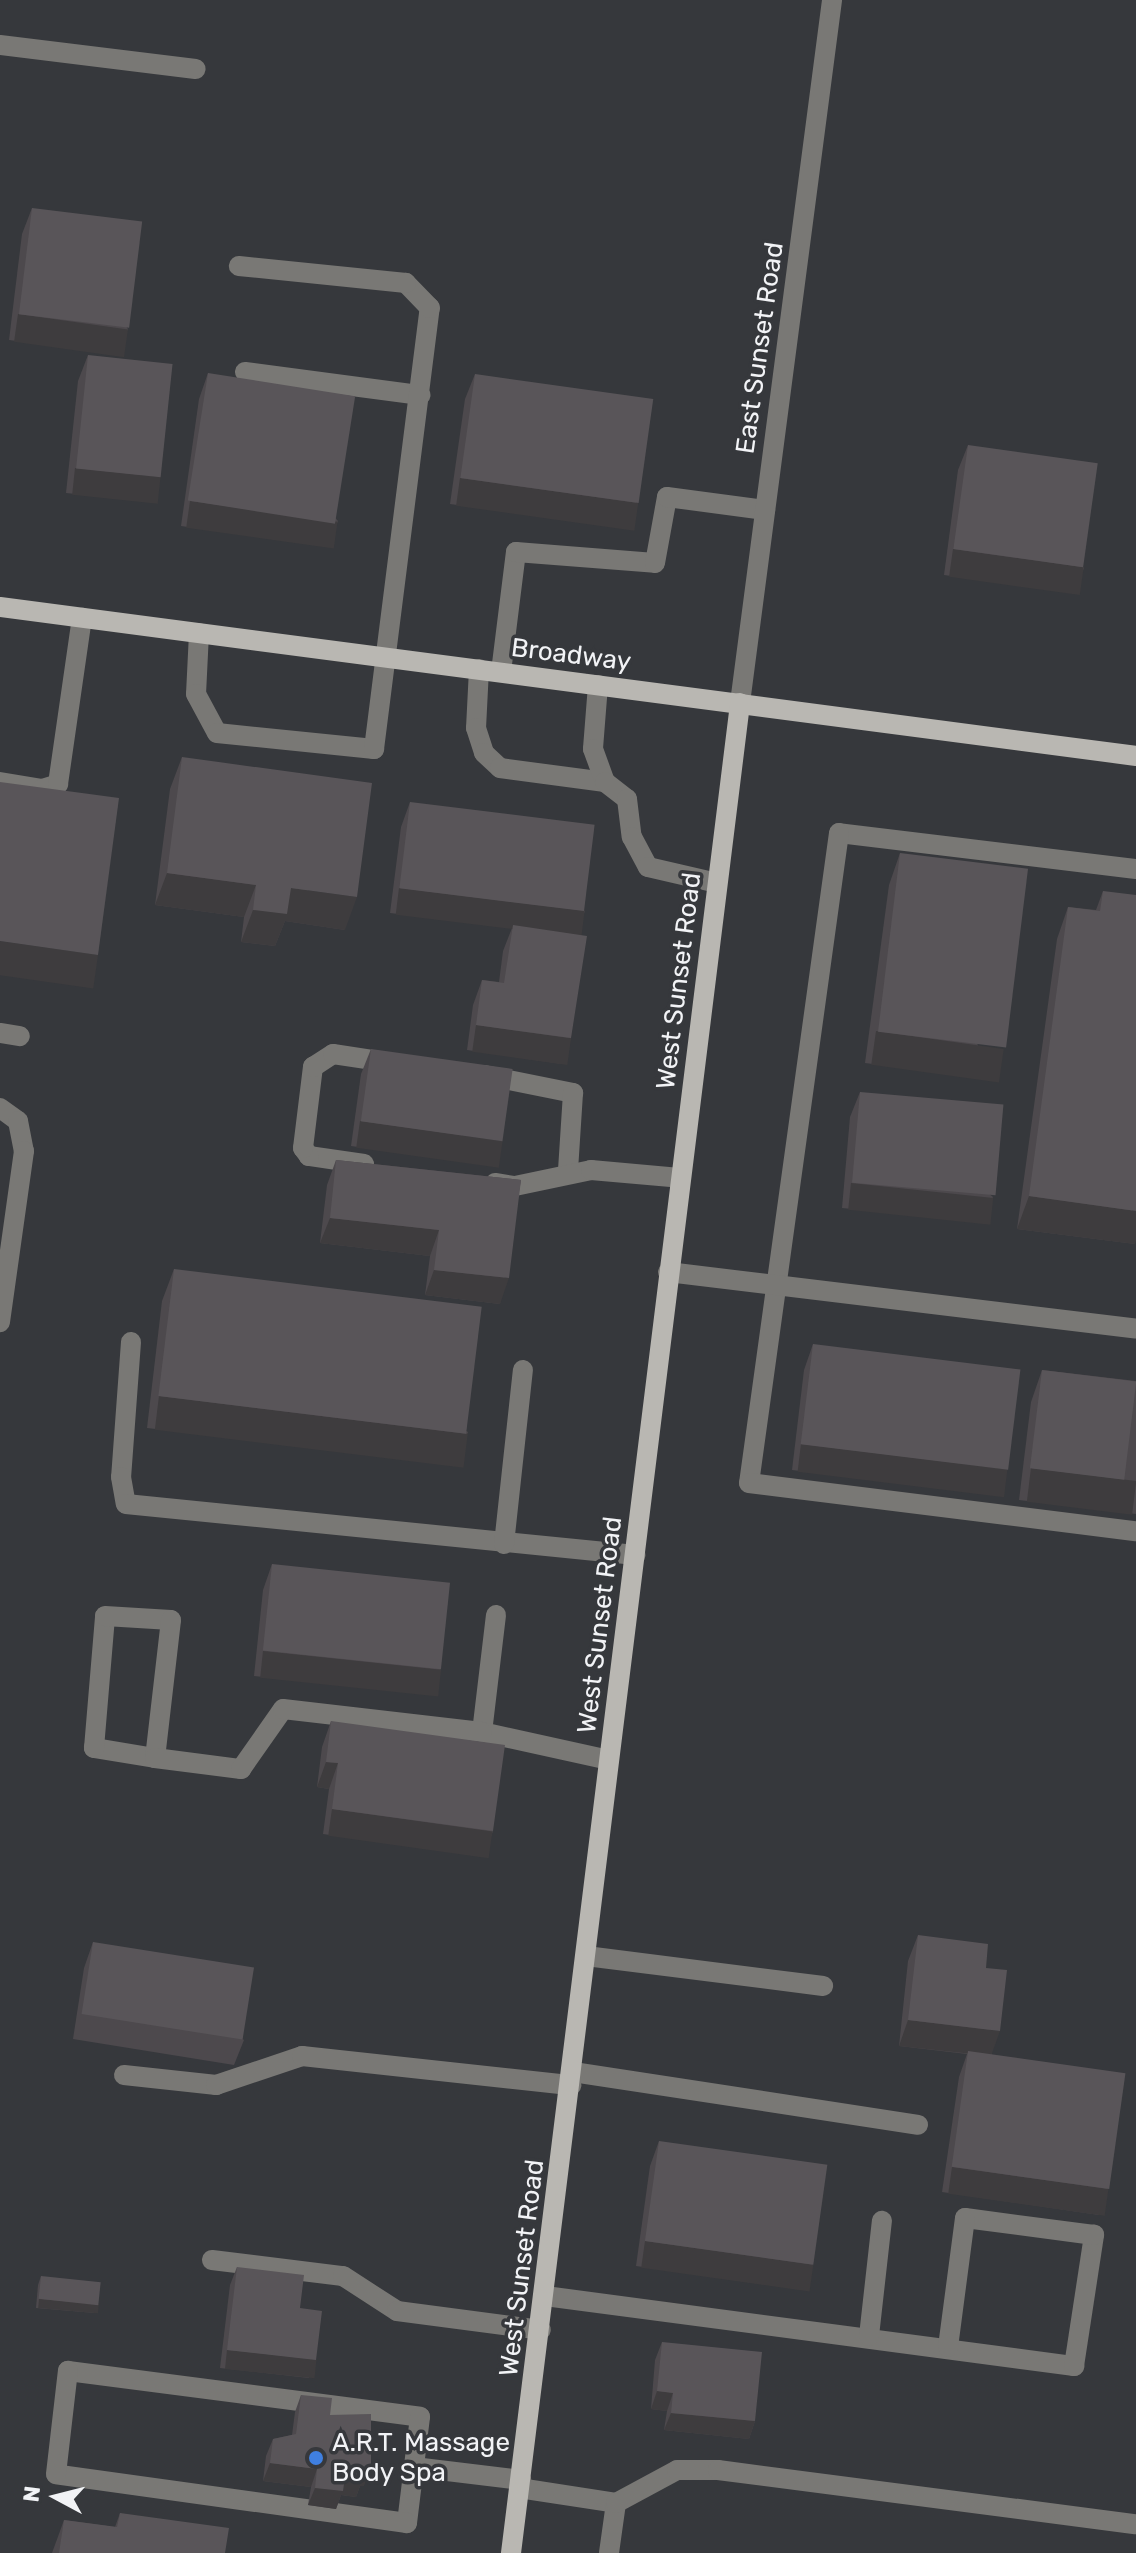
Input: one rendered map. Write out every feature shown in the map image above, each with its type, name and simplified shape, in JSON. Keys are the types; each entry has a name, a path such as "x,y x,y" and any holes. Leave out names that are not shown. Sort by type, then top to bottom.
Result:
{"main road":[{"name":"Broadway","path":"0,607 1136,756"},
{"name":"West Sunset Road","path":"511,2553 740,703"}],"street":[{"name":"East Sunset Road","path":"740,703 832,0"},
{"path":"0,45 196,69"},
{"path":"199,633 196,694 217,733 374,749 430,308 418,289 239,266"},
{"path":"245,372 420,395"},
{"path":"501,672 516,552 655,563 667,497 765,510"},
{"path":"0,782 58,784 82,618"},
{"path":"479,669 476,728 484,753 500,768 605,782 627,799 632,837 648,867 717,883"},
{"path":"598,685 593,749 605,782"},
{"path":"1136,869 839,833 749,1483 1136,1531"},
{"path":"383,1167 309,1156 303,1148 313,1067 333,1054 410,1065"},
{"path":"455,1071 573,1093 568,1171"},
{"path":"0,1108 18,1121 24,1151 0,1322"},
{"path":"471,1179 515,1186 568,1171 680,1178"},
{"path":"668,1272 1136,1329"},
{"path":"131,1342 121,1477 126,1504 635,1555"},
{"path":"504,1544 523,1370"},
{"path":"482,1732 496,1615"},
{"path":"155,1758 171,1620 105,1616 94,1748 155,1758 241,1769 283,1709 482,1732 609,1760"},
{"path":"586,1956 823,1986"},
{"path":"124,2075 216,2085 302,2056 572,2079 918,2125"},
{"path":"545,2296 869,2336 1074,2366 1094,2235 965,2218 948,2347"},
{"path":"869,2336 882,2221"},
{"path":"212,2260 343,2276 397,2311 541,2330"},
{"path":"68,2371 420,2417 414,2467 407,2523 56,2474 68,2371"},
{"path":"414,2467 616,2503 677,2470 718,2470 1136,2524"},
{"path":"609,2553 616,2503"}],"building":[{"path":"32,208 142,222 129,328 19,314"},
{"path":"88,355 173,364 161,477 76,468"},
{"path":"208,373 355,396 335,524 188,500"},
{"path":"475,374 653,399 639,503 460,478"},
{"path":"968,445 1098,463 1083,567 953,549"},
{"path":"182,757 372,783 357,897 291,888 287,914 253,910 256,885 167,873"},
{"path":"0,782 119,798 98,955 0,941"},
{"path":"410,802 595,825 584,911 399,888"},
{"path":"900,853 1028,869 1006,1047 878,1032"},
{"path":"1103,891 1136,895 1136,1211 1029,1196 1068,907 1100,911"},
{"path":"513,925 587,936 571,1038 476,1025 482,980 504,983"},
{"path":"371,1049 513,1069 502,1141 361,1121"},
{"path":"860,1092 1003,1105 996,1195 852,1183"},
{"path":"336,1160 521,1180 509,1278 434,1270 439,1230 330,1218"},
{"path":"174,1269 482,1307 466,1434 158,1396"},
{"path":"813,1344 1020,1369 1008,1470 801,1444"},
{"path":"1042,1370 1136,1382 1124,1480 1030,1468"},
{"path":"272,1564 450,1583 441,1669 263,1651"},
{"path":"331,1721 505,1745 493,1831 332,1809 338,1763 326,1762"},
{"path":"918,1935 988,1944 986,1968 1007,1970 1000,2031 908,2020"},
{"path":"93,1942 254,1967 243,2040 82,2014"},
{"path":"968,2051 1125,2073 1109,2189 952,2167"},
{"path":"659,2141 827,2165 813,2265 645,2241"},
{"path":"237,2267 304,2275 300,2308 322,2311 316,2360 227,2350"},
{"path":"41,2276 101,2282 98,2305 39,2299"},
{"path":"662,2342 762,2352 755,2421 671,2413 673,2393 657,2391"},
{"path":"301,2395 332,2398 330,2415 371,2414 371,2468 363,2468 362,2479 345,2477 343,2491 315,2488 317,2469 270,2463 273,2439 296,2434"},
{"path":"120,2513 229,2528 225,2553 59,2553 64,2520 117,2527"}],"place":[{"name":"A.R.T. Massage Body Spa","path":"316,2458"}]}
